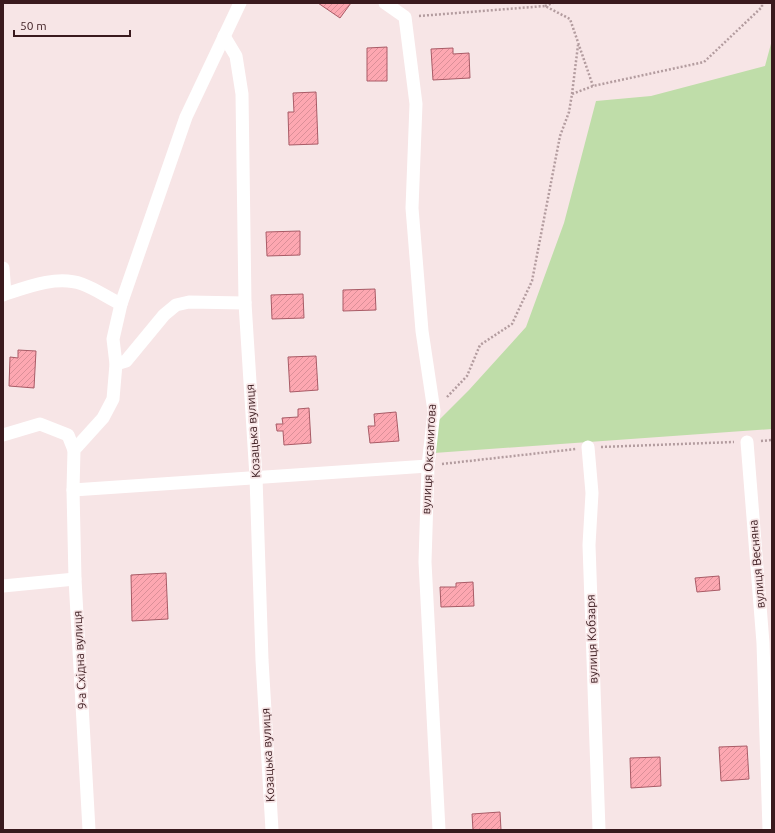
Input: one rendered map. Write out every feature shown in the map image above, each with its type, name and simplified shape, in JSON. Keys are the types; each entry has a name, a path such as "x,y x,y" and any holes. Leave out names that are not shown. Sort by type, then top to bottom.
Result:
{"street":[{"path":"3,435 40,424 68,435 74,450 103,418 113,399 116,364 112,339 121,304 186,117 240,3"},
{"path":"385,3 405,17"},
{"name":"вулиця Оксамитова","path":"405,17 416,104 412,208 422,331 434,410 428,466 424,562 439,830"},
{"name":"Козацька вулиця","path":"224,36 236,56 242,94 245,303 256,477 262,660 272,830"},
{"path":"3,268 4,294 42,284 65,281 82,284 121,304"},
{"path":"116,364 126,360 164,315 176,305 189,302 245,303"},
{"name":"вулиця Весняна","path":"747,442 763,643 769,830"},
{"name":"вулиця Кобзаря","path":"588,447 592,493 589,545 599,830"},
{"name":"9-а Східна вулиця","path":"74,450 73,490 75,579 89,830"},
{"path":"73,490 428,466"},
{"path":"3,586 75,579"}],"path":[{"path":"405,17 545,6 553,3"},
{"path":"572,94 593,86 704,62 762,7 762,3"},
{"path":"545,6 570,19 593,86"},
{"path":"434,410 467,376 480,345 512,324 532,281 560,136 569,112 578,42"}],"green space":[{"path":"772,40 772,429 434,453 438,421 469,390 526,327 564,223 596,101 651,96 765,66"}],"building":[{"path":"318,3 351,3 340,18"},
{"path":"387,47 387,81 367,81 367,48"},
{"path":"453,48 453,54 469,53 470,78 433,80 431,49"},
{"path":"316,92 318,144 289,145 288,112 294,112 293,93"},
{"path":"300,231 300,255 267,256 266,232"},
{"path":"375,289 376,310 343,311 343,290"},
{"path":"303,294 304,318 272,319 271,295"},
{"path":"18,350 36,351 34,388 9,386 10,357 18,358"},
{"path":"316,356 318,390 290,392 288,357"},
{"path":"309,408 311,443 284,445 283,431 277,431 276,424 283,424 282,418 298,417 298,409"},
{"path":"396,412 399,441 370,443 368,426 375,426 374,414"},
{"path":"166,573 168,619 132,621 131,575"},
{"path":"719,576 720,590 697,592 695,578"},
{"path":"473,582 474,606 441,607 440,587 456,587 456,583"},
{"path":"747,746 749,779 721,781 719,747"},
{"path":"660,757 661,786 631,788 630,758"},
{"path":"500,812 501,830 473,830 472,814"}]}
